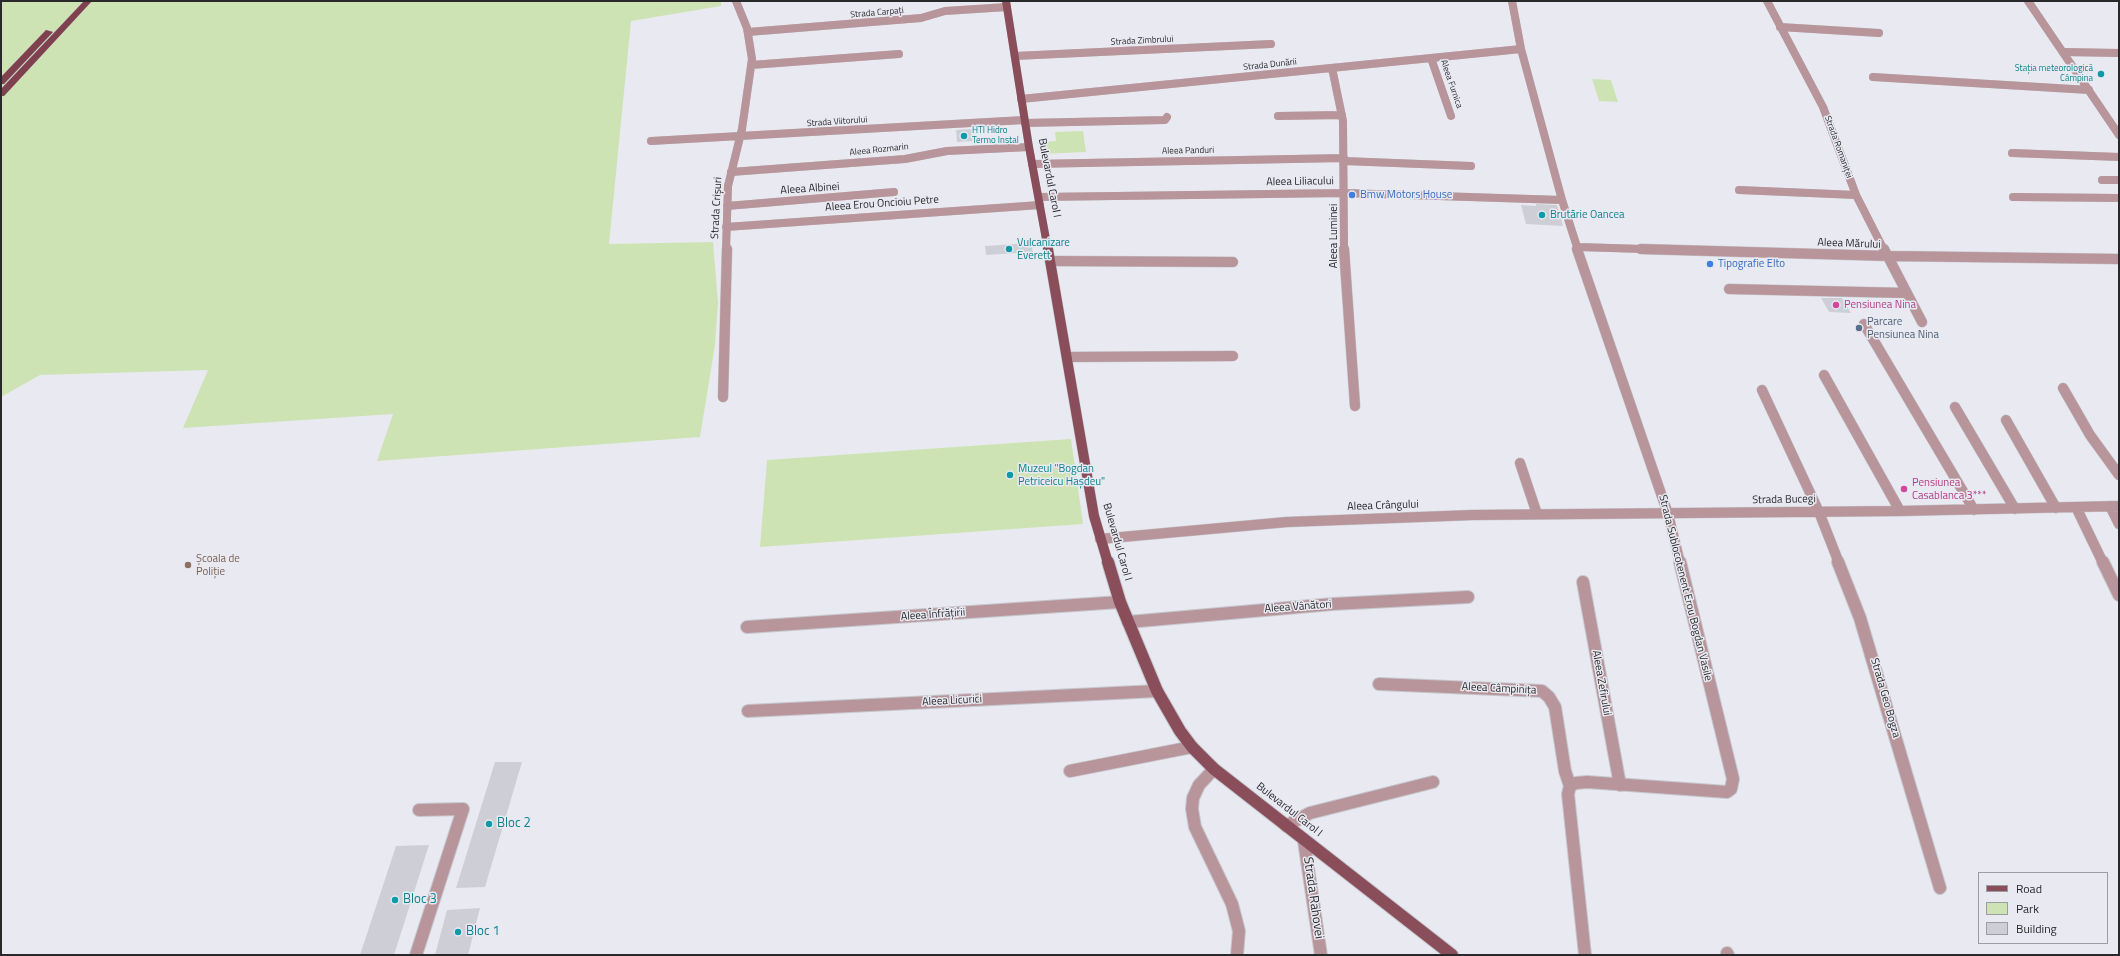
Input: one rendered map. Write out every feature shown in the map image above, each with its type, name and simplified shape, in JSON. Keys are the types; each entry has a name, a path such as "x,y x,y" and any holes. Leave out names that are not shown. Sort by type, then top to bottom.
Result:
{"highway":[{"path":"1,82 78,1"},
{"path":"1,94 88,1"}],"main road":[{"name":"Bulevardul Carol I","path":"1006,4 1029,148 1067,357 1085,469 1100,539 1120,602 1157,691 1171,718 1192,747 1214,769 1304,841 1452,955"}],"street":[{"name":"Strada Crișuri","path":"723,397 727,206 730,172 741,138 751,65 748,32 736,1"},
{"name":"Strada Sublocotenent Erou Bogdan Vasile","path":"1512,1 1521,49 1562,200 1668,514 1733,784 1731,789 1727,792 1586,782 1576,783 1570,786"},
{"name":"Strada Romaniței","path":"1767,1 1823,107 1856,195 1922,322"},
{"path":"2028,1 2089,90 2115,124 2119,135"},
{"name":"Strada Carpați","path":"748,32 921,18 945,11 1006,4"},
{"path":"1780,27 1879,33"},
{"name":"Strada Zimbrului","path":"1015,56 1271,44"},
{"name":"Strada Dunării","path":"1022,99 1521,49"},
{"path":"2063,52 2119,53"},
{"path":"751,65 899,54"},
{"name":"Aleea Furnica","path":"1431,58 1451,116"},
{"name":"Aleea Luminei","path":"1332,68 1342,115 1345,193 1344,264 1355,406"},
{"path":"1873,77 2089,90"},
{"path":"1278,116 1342,115"},
{"name":"Strada Viitorului","path":"651,142 1025,122 1165,120 1167,117"},
{"name":"Aleea Rozmarin","path":"730,172 905,159 943,151 1029,148"},
{"path":"2012,153 2119,157"},
{"name":"Aleea Panduri","path":"1032,164 1344,159 1471,166"},
{"path":"2102,180 2119,180"},
{"path":"1739,190 1856,195"},
{"name":"Aleea Albinei","path":"727,206 894,192"},
{"name":"Aleea Liliacului","path":"1039,201 1345,193 1562,200"},
{"path":"2013,197 2119,198"},
{"name":"Aleea Erou Oncioiu Petre","path":"726,227 1039,201"},
{"name":"Aleea Mărului","path":"1578,247 1889,256 2119,259"},
{"path":"1050,261 1233,262"},
{"path":"1729,289 1907,293"},
{"path":"1864,324 1974,510"},
{"path":"1067,357 1233,356"},
{"path":"1824,375 1900,511"},
{"path":"2063,388 2090,435 2119,475"},
{"name":"Strada Geo Bogza","path":"1762,390 1819,512 1860,618 1940,888"},
{"path":"1955,408 2015,509"},
{"path":"2006,420 2056,508"},
{"path":"1520,462 1537,514"},
{"path":"2115,506 2119,524"},
{"name":"Strada Bucegi","path":"1668,514 1974,510 2115,506"},
{"path":"2076,507 2119,595"},
{"name":"Aleea Crângului","path":"1100,539 1287,522 1473,514 1668,514"},
{"name":"Aleea Zefirului","path":"1583,582 1620,784"},
{"name":"Aleea Vânători","path":"1128,622 1333,604 1468,597"},
{"name":"Aleea Înfrățirii","path":"747,627 1120,602"},
{"name":"Aleea Câmpinița","path":"1379,684 1530,689 1542,691 1549,697 1555,707 1565,771 1570,786"},
{"name":"Aleea Licurici","path":"748,711 1157,691"},
{"path":"1070,771 1192,747"},
{"path":"1214,769 1199,785 1193,798 1192,809 1195,827 1232,904 1239,931 1237,955"},
{"path":"1286,826 1310,813 1433,782"},
{"path":"1570,786 1568,794 1585,955"},
{"path":"416,955 463,809 420,810"},
{"name":"Strada Rahovei","path":"1304,841 1321,955"}],"green space":[{"path":"1,1 721,1 721,6 631,21 609,244 713,242 718,303 715,345 700,437 377,461 393,414 183,428 208,370 40,375 1,397"},
{"path":"1592,79 1611,80 1618,102 1599,101"},
{"path":"1083,131 1086,152 1040,154 1039,142 1056,141 1055,132"},
{"path":"1071,439 1083,524 760,547 767,460"}],"building":[{"name":"HTI Hidro Termo Instal","path":"972,129 973,141 957,142 956,130"},
{"name":"Brutărie Oancea","path":"1536,204 1557,205 1563,226 1526,224 1521,205 1536,206"},
{"name":"Vulcanizare Everett","path":"1031,243 1033,252 986,255 985,246"},
{"name":"Pensiunea Nina","path":"1821,298 1842,298 1851,313 1829,312"},
{"name":"Bloc 2","path":"495,762 522,762 485,887 456,888"},
{"name":"Bloc 3","path":"429,845 394,955 360,955 396,846"},
{"name":"Bloc 1","path":"480,908 468,955 435,955 447,910"}],"place":[{"name":"Stația meteorologică Câmpina","path":"2101,74"},
{"name":"HTI Hidro Termo Instal","path":"964,136"},
{"name":"Bmw Motors House","path":"1352,195"},
{"name":"Brutărie Oancea","path":"1542,215"},
{"name":"Vulcanizare Everett","path":"1009,249"},
{"name":"Tipografie Elto","path":"1710,264"},
{"name":"Pensiunea Nina","path":"1836,305"},
{"name":"Parcare Pensiunea Nina","path":"1859,328"},
{"name":"Muzeul \"Bogdan Petriceicu Hașdeu\"","path":"1010,475"},
{"name":"Pensiunea Casablanca 3***","path":"1904,489"},
{"name":"Școala de Poliție","path":"188,565"},
{"name":"Bloc 2","path":"489,824"},
{"name":"Bloc 3","path":"395,900"},
{"name":"Bloc 1","path":"458,932"}]}
